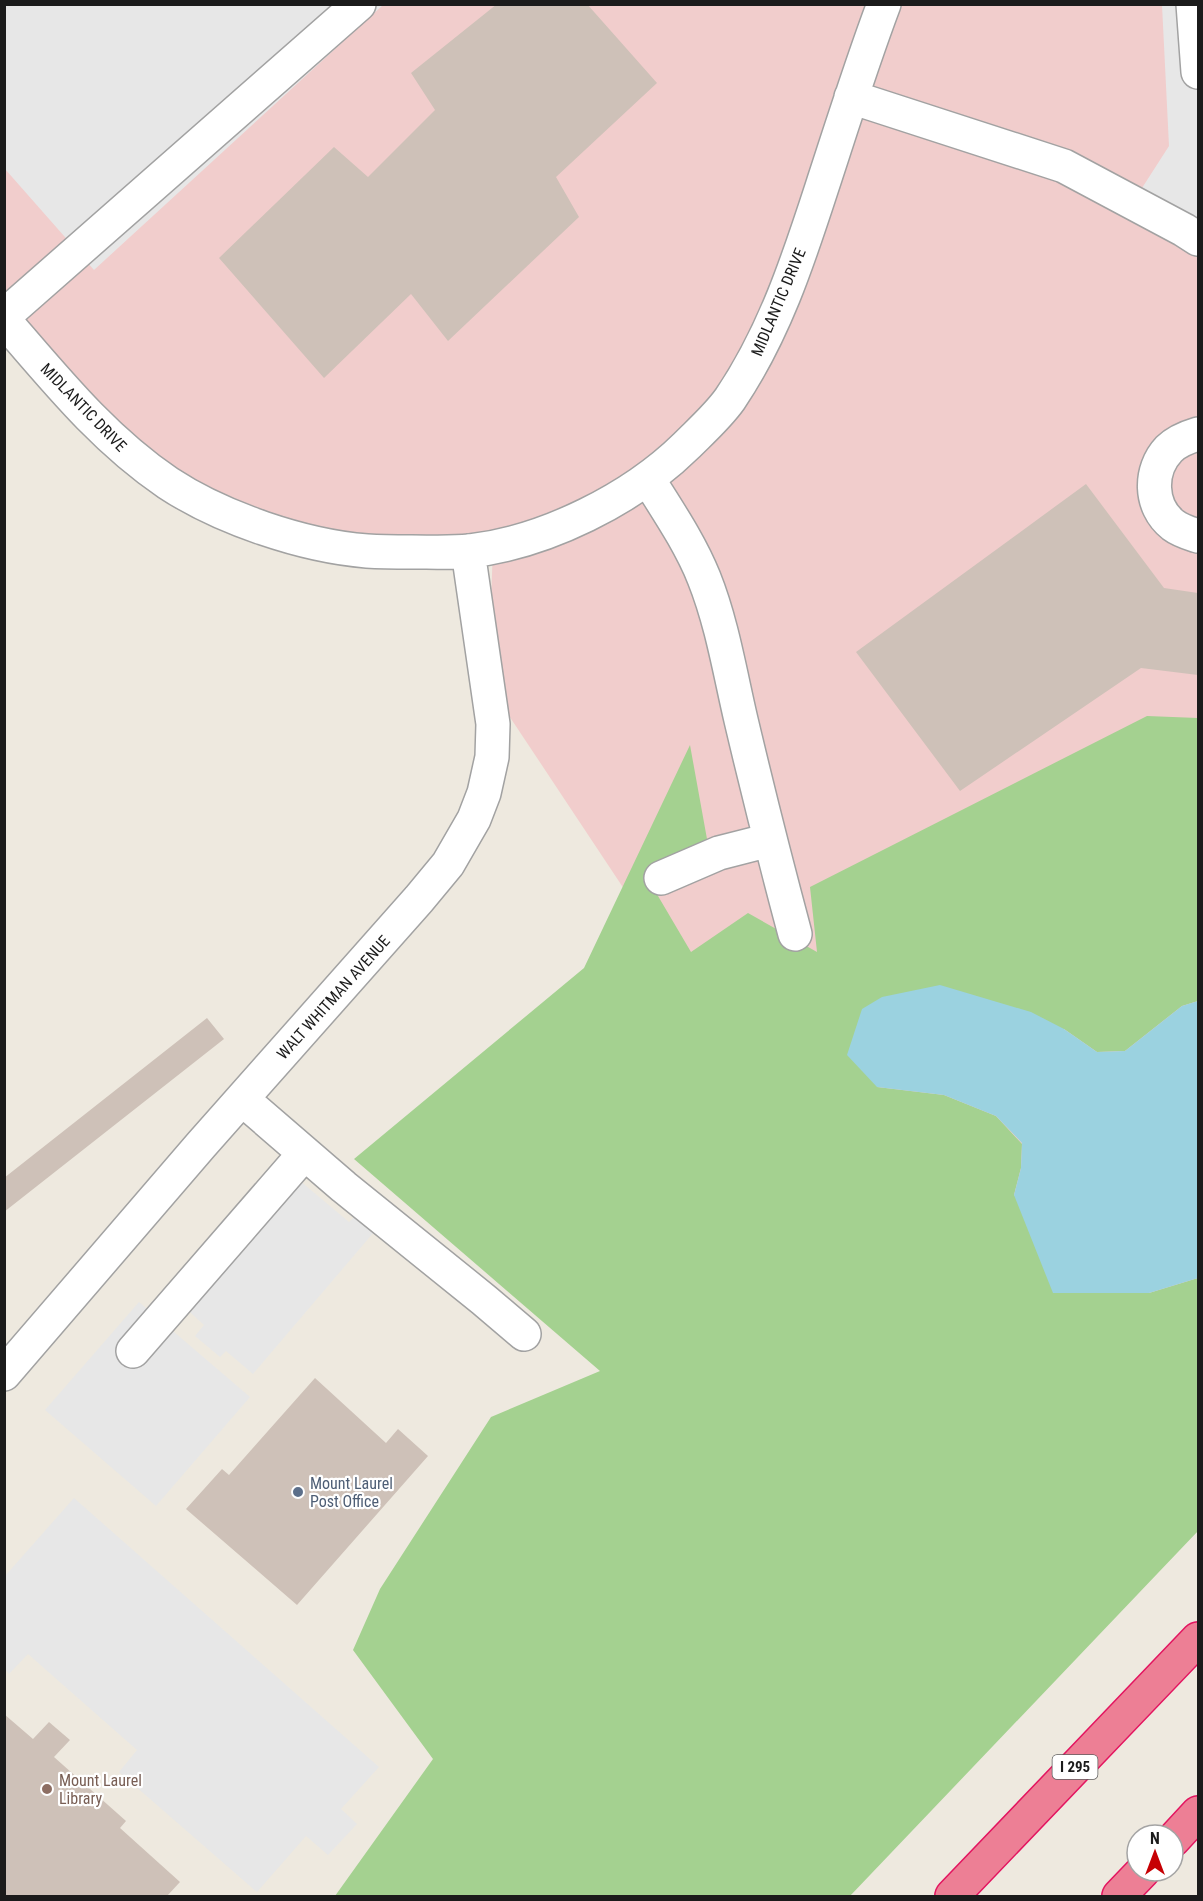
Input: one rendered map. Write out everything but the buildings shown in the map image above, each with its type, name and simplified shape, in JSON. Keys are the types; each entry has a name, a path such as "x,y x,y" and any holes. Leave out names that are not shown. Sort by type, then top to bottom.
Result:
{"highway":[{"name":"I 295","path":"952,1896 1198,1639"},
{"path":"1185,1827 1198,1813"},
{"path":"1119,1896 1131,1883"}],"street":[{"path":"4,318 359,4"},
{"name":"MIDLANTIC DRIVE","path":"4,318 70,396 103,430 169,483 198,501 232,517 278,533 364,551 468,551 541,534 592,512 648,479 679,453 728,402 768,334 792,277 884,4"},
{"path":"1193,4 1198,72"},
{"path":"851,97 1064,166 1194,228"},
{"path":"1198,434 1170,448 1160,462 1154,477 1155,495 1160,510 1171,524 1198,536"},
{"path":"648,479 691,550 714,607 795,934"},
{"name":"WALT WHITMAN AVENUE","path":"4,1374 419,899 448,864 474,819 484,793 492,757 494,724 468,551"},
{"path":"661,878 719,853 770,840"},
{"path":"242,1099 304,1154 524,1334"},
{"path":"133,1351 304,1154"}],"shaded area":[{"path":"4,5 1198,5 1198,1521 701,1005 488,684 493,547 425,552 198,501 5,320"},
{"path":"4,5 383,5 94,270 5,169"},
{"path":"1162,5 1198,5 1198,251 1133,202 1169,146"},
{"path":"293,1175 349,1222 355,1216 374,1232 253,1374 226,1351 220,1357 195,1336 204,1325 182,1305"},
{"path":"139,1302 250,1397 156,1506 45,1410"},
{"path":"74,1498 379,1767 341,1809 357,1824 328,1855 306,1836 257,1892 119,1772 137,1750 28,1654 9,1674 5,1669 5,1576"}],"green space":[{"path":"1147,716 1198,718 1198,1001 1182,1006 1125,1051 1097,1052 1064,1029 877,1087 944,1095 996,1116 1022,1144 1021,1168 1014,1195 1149,1293 1198,1278 1198,1531 850,1896 335,1896 433,1759 353,1650 380,1589 491,1417 600,1371 354,1159 584,968 690,745 707,839 648,879 691,952 748,913 817,952 810,887"}],"water":[{"path":"940,985 1031,1012 1064,1029 1097,1052 1125,1051 1182,1006 1198,1001 1198,1278 1149,1293 1053,1293 1014,1195 1021,1168 1022,1143 996,1116 944,1095 877,1087 847,1055 862,1009 882,997"}],"place":[{"name":"Mount Laurel Post Office","path":"298,1492"},
{"name":"Mount Laurel Library","path":"47,1789"}]}
